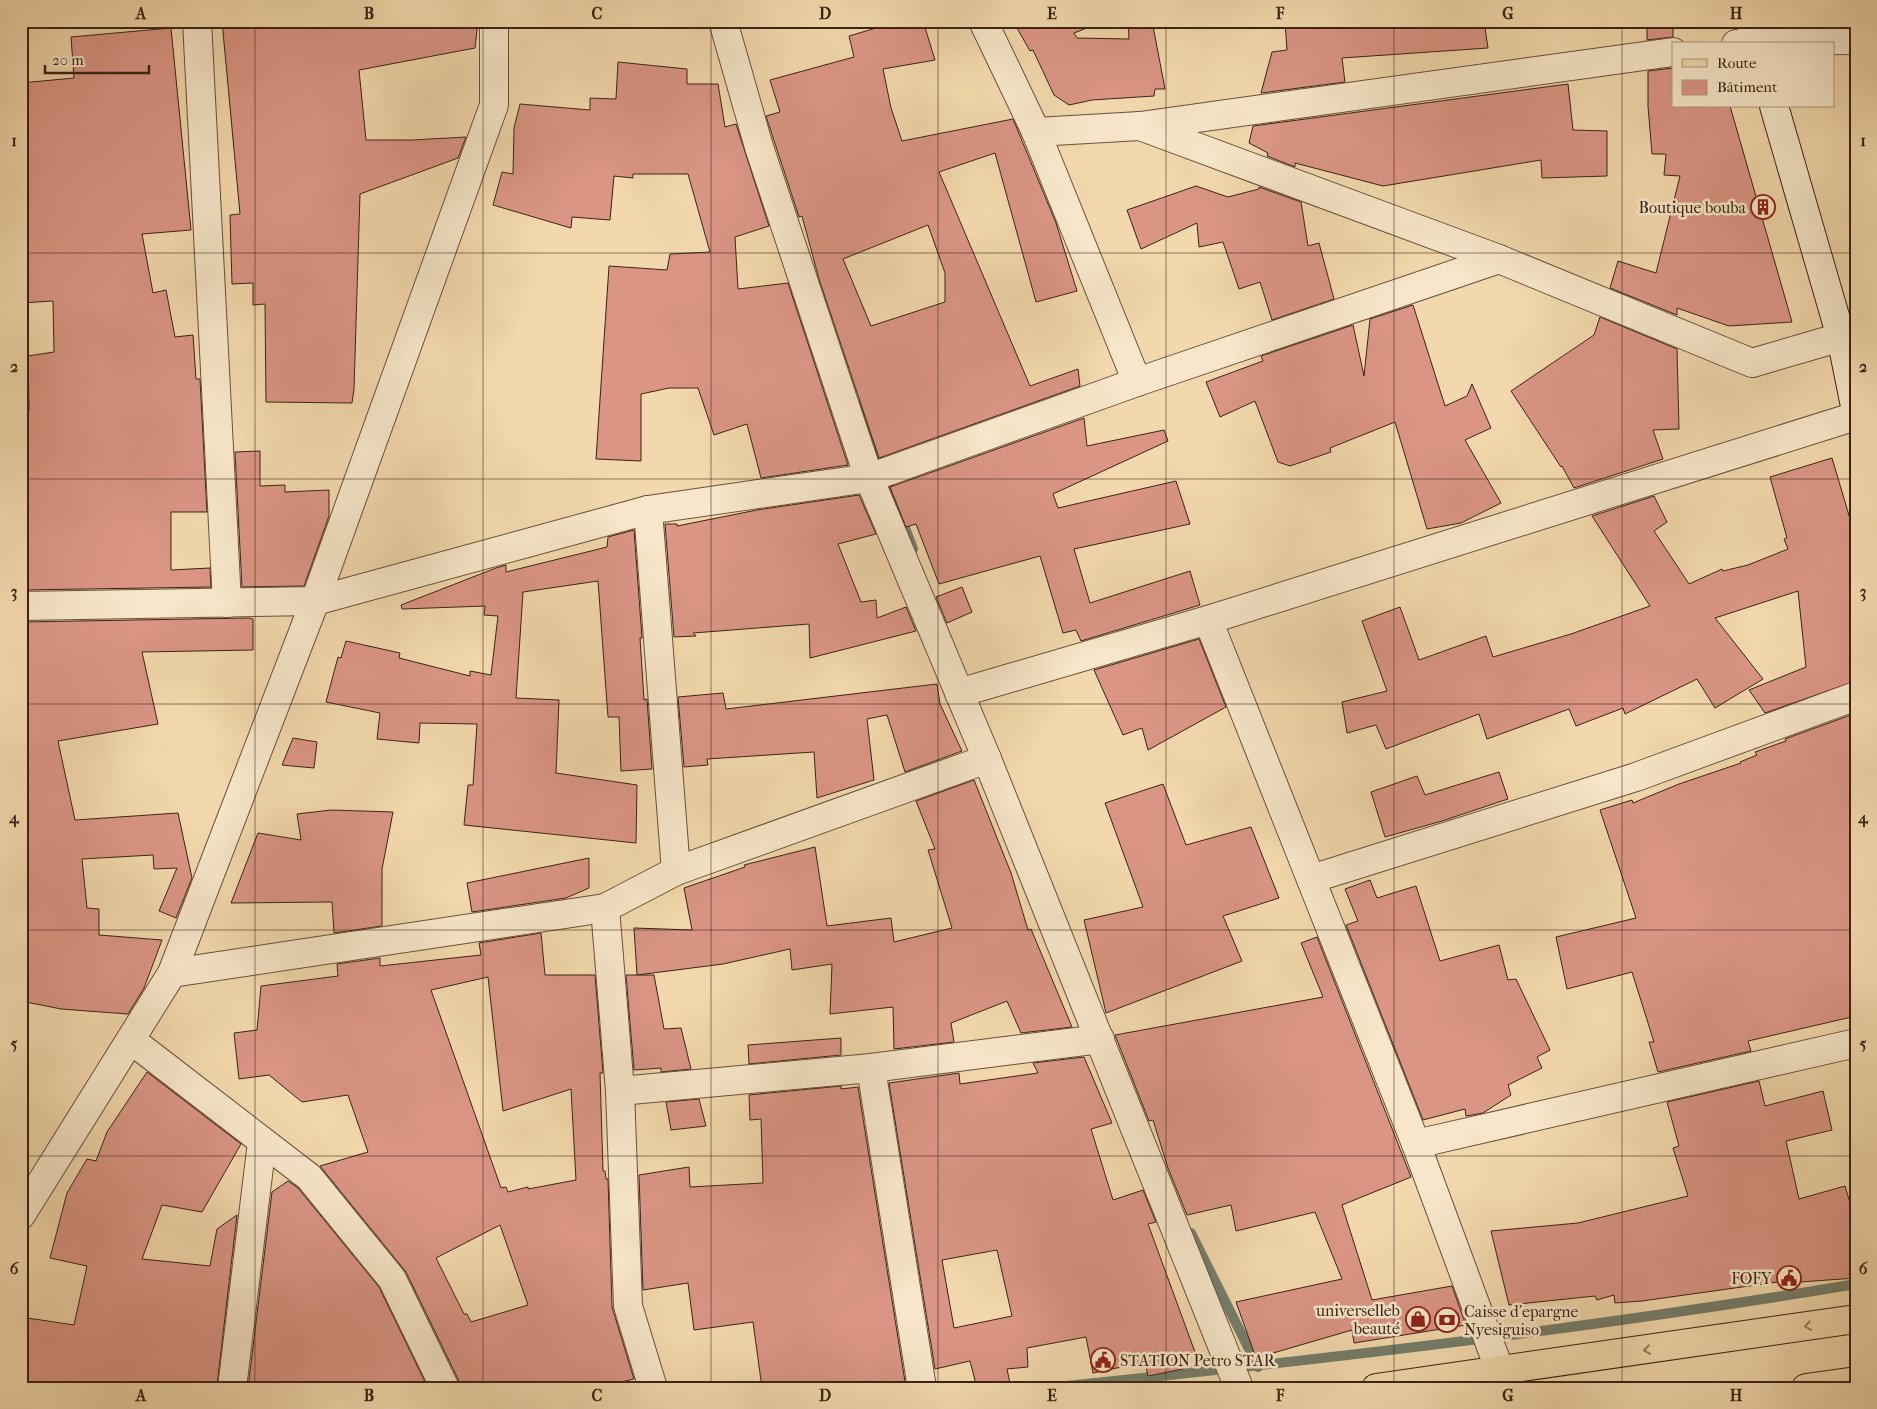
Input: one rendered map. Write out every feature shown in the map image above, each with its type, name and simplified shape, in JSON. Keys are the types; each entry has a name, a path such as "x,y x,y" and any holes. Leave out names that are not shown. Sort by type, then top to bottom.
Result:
{"main road":[{"path":"1376,1388 1856,1319"},
{"path":"1806,1388 1856,1381"}],"street":[{"path":"197,21 227,603"},
{"path":"21,1215 172,972 315,601 494,104 494,21"},
{"path":"723,21 759,147 870,478 987,759 1239,1388"},
{"path":"983,21 1036,132 1137,382"},
{"path":"1749,37 1856,40"},
{"path":"1036,132 1140,126 1672,52"},
{"path":"1775,108 1849,336 1856,411"},
{"path":"1140,126 1499,260 1752,363 1849,336"},
{"path":"21,606 315,601 648,510 870,478 1137,382 1499,260"},
{"path":"959,693 1208,620 1856,416"},
{"path":"648,510 676,871"},
{"path":"1208,620 1416,1144 1500,1371"},
{"path":"1311,879 1636,777 1856,696"},
{"path":"172,972 605,908 676,871 987,759"},
{"path":"605,908 620,1091 628,1306 653,1388"},
{"path":"620,1091 871,1068 1100,1039"},
{"path":"131,1040 309,1177 392,1279 445,1388"},
{"path":"1416,1144 1856,1043"},
{"path":"871,1068 922,1388"},
{"path":"232,1388 262,1142"}],"building":[{"path":"222,21 478,21 475,48 359,70 366,140 466,137 458,158 360,194 352,403 266,402 265,304 253,305 253,283 232,284 230,215 240,214"},
{"path":"900,21 923,21 935,60 883,69 891,108 902,141 1013,119 1056,223 1077,291 1036,302 995,153 939,172 1030,386 1078,369 1080,386 879,458 819,279 802,216 799,217 766,116 780,112 770,80 854,57 849,36","holes":["928,225 945,273 945,302 871,326 843,259"]},
{"path":"1013,21 1100,21 1100,23 1074,33 1077,38 1129,39 1128,21 1152,21 1165,89 1155,89 1154,96 1092,100 1069,105 1054,95 1033,50 1030,51"},
{"path":"1285,21 1484,21 1488,48 1342,58 1345,82 1261,93 1272,52 1287,50"},
{"path":"1647,21 1673,21 1673,37 1647,40"},
{"path":"171,28 191,230 142,234 153,293 166,290 175,337 193,335 196,379 200,379 207,512 171,512 171,570 210,568 211,587 21,590 21,410 29,410 28,356 54,352 53,301 21,303 21,83 74,78 71,37"},
{"path":"618,62 687,69 687,84 718,84 725,127 736,124 769,226 735,237 738,289 788,283 848,465 761,478 747,424 714,435 698,388 669,388 641,394 641,461 596,459 609,266 667,270 670,254 710,252 688,174 633,174 633,178 614,176 610,220 572,217 571,228 493,205 502,172 513,174 514,128 520,104 590,110 590,98 616,99"},
{"path":"1672,68 1672,108 1731,108 1792,322 1729,326 1677,308 1677,315 1610,288 1618,261 1656,273 1680,176 1664,175 1666,154 1652,154 1648,106 1648,71"},
{"path":"1568,84 1573,130 1607,131 1607,176 1542,178 1541,160 1383,186 1295,163 1295,167 1267,156 1268,153 1249,143 1253,126"},
{"path":"1196,186 1228,197 1259,189 1259,187 1301,202 1308,246 1319,243 1334,299 1272,320 1260,282 1239,289 1223,242 1199,247 1197,223 1141,249 1127,210"},
{"path":"1413,305 1445,406 1467,396 1472,384 1491,428 1465,440 1501,503 1461,523 1427,529 1395,422 1330,448 1331,452 1290,466 1278,462 1255,401 1220,417 1206,382 1263,361 1261,356 1353,325 1364,376 1370,319"},
{"path":"1600,317 1677,349 1679,429 1653,430 1663,459 1574,488 1562,466 1511,391 1594,335"},
{"path":"1084,418 1087,446 1164,430 1168,441 1053,494 1058,508 1176,481 1190,524 1074,549 1090,603 1190,571 1200,605 1081,641 1076,630 1063,633 1040,556 939,584 916,524 906,527 890,487"},
{"path":"260,451 260,486 285,485 285,492 329,490 329,516 304,586 242,587 235,452"},
{"path":"1832,458 1856,539 1856,681 1765,713 1749,690 1806,667 1798,591 1715,618 1763,679 1715,708 1697,679 1625,714 1623,708 1576,726 1569,709 1487,739 1479,714 1386,749 1376,725 1347,733 1342,702 1387,691 1362,621 1400,607 1419,660 1486,636 1493,657 1571,634 1650,606 1592,516 1654,496 1667,522 1654,531 1689,584 1722,569 1723,571 1748,565 1788,549 1784,539 1787,538 1770,477"},
{"path":"859,495 876,534 838,544 861,602 876,600 877,618 906,607 916,631 810,658 809,624 693,633 696,636 674,637 665,524 677,524 677,526 757,510"},
{"path":"634,530 642,638 640,638 644,700 647,699 652,769 621,771 619,717 608,717 598,581 523,592 516,698 559,700 556,773 637,785 636,843 464,825 468,785 473,785 477,724 420,723 419,743 377,739 380,713 326,702 338,657 341,658 346,641 400,653 399,658 470,676 470,671 491,675 498,616 484,615 485,606 402,609 401,605 506,565 506,572 607,547 608,537"},
{"path":"962,587 972,612 947,623 936,597"},
{"path":"253,619 253,650 142,652 158,724 58,741 75,820 178,813 192,878 176,918 159,911 177,868 154,869 153,855 82,859 87,908 99,909 99,935 162,940 144,988 128,1014 61,1009 21,1001 21,622"},
{"path":"1199,639 1226,707 1148,750 1142,728 1123,735 1094,670"},
{"path":"937,684 940,704 962,751 905,772 887,715 867,719 874,780 817,798 814,752 707,759 708,765 684,767 678,697 723,693 726,709"},
{"path":"1856,713 1856,1016 1748,1041 1751,1051 1658,1072 1649,1042 1654,1042 1632,972 1567,989 1556,937 1636,918 1600,810 1632,800 1633,803 1679,784 1741,763 1757,755 1755,752"},
{"path":"293,738 317,742 314,768 282,765"},
{"path":"1499,772 1508,799 1442,821 1385,837 1371,792 1417,776 1425,795"},
{"path":"974,780 1011,873 1028,930 1031,929 1072,1027 1021,1033 1007,1001 951,1023 954,1042 894,1049 893,1007 830,1014 832,964 792,970 790,949 723,964 637,975 634,928 692,930 684,888 745,867 744,865 815,847 827,926 891,918 894,942 952,928 928,850 935,849 916,801"},
{"path":"1163,784 1186,845 1251,827 1279,898 1223,916 1242,961 1106,1013 1084,920 1143,907 1105,803"},
{"path":"331,810 393,812 382,869 382,926 334,933 332,902 231,903 258,833 301,840 297,814"},
{"path":"589,858 589,888 566,898 472,912 467,883"},
{"path":"1370,880 1377,898 1416,886 1440,961 1499,945 1508,980 1516,979 1550,1050 1537,1057 1542,1068 1508,1085 1511,1095 1483,1113 1466,1116 1465,1109 1423,1120 1346,925 1358,921 1345,889"},
{"path":"541,933 545,975 595,975 603,1073 600,1073 603,1171 605,1171 606,1179 608,1179 612,1307 634,1379 596,1388 460,1388 459,1381 406,1272 320,1166 368,1152 348,1095 302,1102 269,1075 239,1079 234,1033 257,1030 261,986 338,976 337,964 380,958 380,966 481,955 479,943","holes":["488,977 503,1111 571,1089 576,1180 508,1192 506,1187 501,1188 431,990","500,1225 528,1305 471,1322 467,1314 464,1314 436,1258"]},
{"path":"1317,937 1411,1177 1342,1205 1372,1300 1452,1286 1466,1325 1354,1343 1352,1330 1256,1358 1236,1302 1342,1279 1315,1212 1236,1231 1231,1205 1187,1215 1168,1168 1153,1120 1149,1121 1115,1035 1323,997 1301,943"},
{"path":"626,975 654,975 664,1029 681,1028 691,1069 661,1072 661,1068 634,1070"},
{"path":"841,1038 841,1055 749,1064 748,1045"},
{"path":"1084,1057 1112,1123 1091,1129 1113,1200 1143,1190 1156,1222 1148,1224 1195,1352 1180,1355 1183,1369 1148,1376 1145,1362 1093,1373 1086,1337 1027,1348 1028,1367 1007,1369 1011,1388 977,1388 970,1361 935,1369 889,1083 959,1073 960,1084 1038,1073 1033,1063","holes":["997,1250 1012,1316 954,1328 942,1260"]},
{"path":"147,1072 241,1144 202,1212 162,1205 142,1259 210,1266 217,1229 237,1215 217,1385 191,1382 190,1388 21,1388 21,1317 74,1325 87,1266 50,1258 67,1193 87,1159 96,1161 107,1132"},
{"path":"1759,1081 1765,1106 1823,1091 1832,1130 1786,1141 1799,1199 1845,1186 1856,1223 1856,1278 1800,1282 1799,1279 1642,1301 1615,1303 1614,1295 1597,1300 1595,1296 1509,1305 1491,1231 1578,1223 1688,1196 1673,1148 1679,1146 1667,1102"},
{"path":"841,1086 841,1089 858,1087 906,1388 762,1388 753,1322 694,1330 688,1283 643,1290 639,1175 689,1167 690,1187 763,1183 761,1119 750,1120 749,1095"},
{"path":"699,1099 706,1126 671,1130 666,1102"},
{"path":"288,1181 298,1188 379,1287 428,1388 248,1388 272,1192"}],"waterway":[{"path":"859,406 913,549"},
{"path":"1191,1233 1258,1367"},
{"path":"1047,1388 1453,1342 1655,1315 1856,1284"}],"place":[{"name":"Boutique bouba","path":"1763,207"},
{"name":"FOFY","path":"1789,1278"},
{"name":"universelleb beauté","path":"1418,1319"},
{"name":"Caisse d'epargne Nyesiguiso","path":"1447,1320"},
{"name":"STATION Petro STAR","path":"1103,1360"}]}
